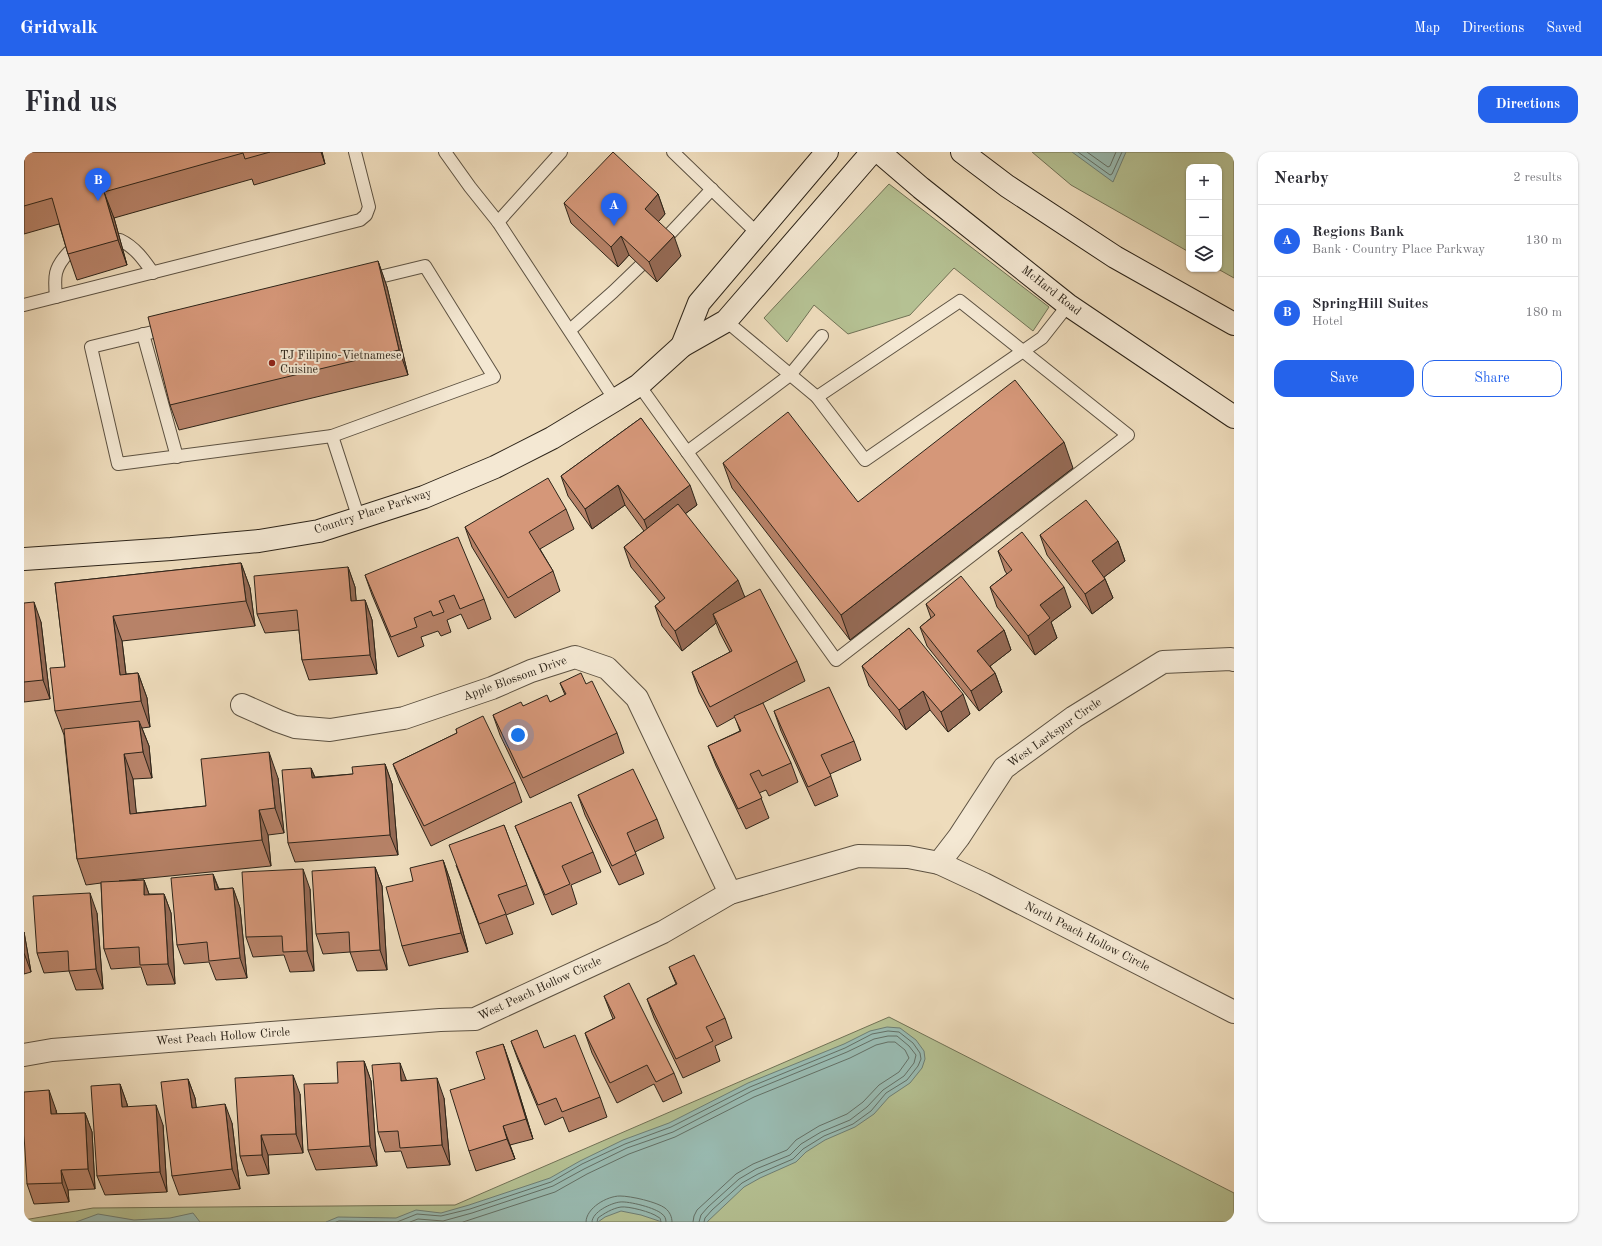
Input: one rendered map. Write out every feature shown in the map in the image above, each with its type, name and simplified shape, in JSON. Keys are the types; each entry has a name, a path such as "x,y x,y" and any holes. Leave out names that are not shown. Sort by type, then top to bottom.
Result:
{"street":[{"path":"682,346 699,303 827,152"},
{"path":"682,346 726,321 872,152"},
{"name":"McHard Road","path":"879,152 921,188 1068,306 1234,417"},
{"path":"962,152 1007,186 1115,257 1234,324"},
{"name":"Country Place Parkway","path":"24,559 171,549 259,541 319,531 360,519 424,497 495,467 552,438 639,385 682,346"},
{"name":"Apple Blossom Drive","path":"242,705 295,727 330,730 404,718 492,688 531,671 575,657 607,668 637,698 730,893"},
{"name":"West Larkspur Circle","path":"939,863 959,837 1004,768 1074,717 1162,662 1234,660"},
{"name":"West Peach Hollow Circle","path":"24,1056 60,1050 440,1020 475,1019 663,932 730,893 858,856 908,857 939,863"},
{"name":"North Peach Hollow Circle","path":"939,863 984,884 1234,1012"}],"lane":[{"path":"24,305 360,220 366,215 369,206 355,152"},
{"path":"445,152 498,222 615,400"},
{"path":"498,222 561,152"},
{"path":"673,152 757,233"},
{"path":"664,240 712,189"},
{"path":"120,240 141,257 153,273"},
{"path":"56,297 54,277 58,267 69,252"},
{"path":"425,266 494,377 332,436 118,464 90,347 425,266"},
{"path":"570,330 614,292 640,266"},
{"path":"639,385 836,660 1128,435 960,301 817,397"},
{"path":"726,321 817,397 865,460 1042,338 1068,306"},
{"path":"143,334 176,456"},
{"path":"687,452 790,375 822,336"},
{"path":"332,436 360,519"}],"green space":[{"path":"1032,152 1234,152 1234,278 1222,271 1222,164 1186,164 1186,250 1071,185"},
{"path":"889,184 1049,307 1033,331 954,268 910,315 848,334 814,305 787,342 764,318"},
{"path":"889,1017 1234,1193 1234,1222 24,1222 24,1220 93,1208 455,1205"}],"water":[{"path":"1072,152 1126,152 1113,182"},
{"path":"887,1027 900,1028 916,1040 924,1051 925,1059 922,1068 910,1083 889,1097 874,1114 855,1127 825,1140 806,1152 796,1162 744,1187 707,1222 662,1222 641,1215 621,1211 605,1217 598,1222 326,1222 338,1217 396,1218 416,1210 441,1213 550,1178 580,1161 623,1140 669,1123 748,1083 844,1044 870,1031"},
{"path":"193,1213 200,1222 76,1222 98,1214 134,1220 170,1218"}],"building":[{"path":"24,152 270,152 245,159 243,153 104,192 118,240 68,254 52,198 24,206"},
{"path":"613,152 658,194 645,209 674,236 649,262 621,236 611,247 564,203"},
{"path":"378,261 399,350 170,405 148,317"},
{"path":"1015,380 1064,442 841,615 723,463 788,412 858,502"},
{"path":"641,418 690,485 644,520 618,485 585,509 561,476"},
{"path":"548,478 566,509 529,532 553,571 508,598 465,527"},
{"path":"1086,500 1118,541 1092,561 1105,579 1085,594 1040,535"},
{"path":"678,504 738,580 675,631 655,606 665,598 624,547"},
{"path":"1022,532 1064,587 1040,605 1050,618 1028,636 990,587 1012,570 998,551"},
{"path":"458,537 484,599 460,609 454,595 439,601 444,612 433,616 431,611 414,618 417,627 391,637 365,575"},
{"path":"241,563 246,601 113,616 120,675 138,673 141,701 55,711 50,668 65,667 55,583"},
{"path":"348,567 351,601 365,600 370,655 302,660 297,610 257,614 254,576"},
{"path":"961,576 1004,630 977,651 995,673 971,691 920,627 935,615 926,604"},
{"path":"760,589 797,661 710,707 692,672 732,651 713,614"},
{"path":"34,602 43,680 24,682 24,603"},
{"path":"909,628 963,694 941,712 923,691 899,710 862,666"},
{"path":"581,673 586,684 592,681 617,733 523,778 493,715 521,702 523,706 547,695 550,702 566,694 560,683"},
{"path":"829,687 854,741 821,755 831,776 808,787 774,711"},
{"path":"763,703 791,763 762,776 759,770 750,774 762,798 738,809 708,746 741,731 734,716"},
{"path":"483,716 515,782 424,826 393,764 457,733 456,729"},
{"path":"139,721 143,752 124,754 130,814 206,806 201,759 269,752 275,808 259,810 262,840 77,859 64,729"},
{"path":"385,764 390,835 288,843 282,770 311,768 312,778 353,774 352,767"},
{"path":"633,769 657,819 627,833 636,854 612,866 578,795"},
{"path":"571,802 593,852 562,866 570,884 545,895 515,826"},
{"path":"504,825 527,885 498,895 506,914 479,924 449,845"},
{"path":"443,860 461,933 402,946 386,887 413,881 410,868"},
{"path":"375,867 380,950 350,952 349,932 316,934 312,871"},
{"path":"303,869 307,951 283,952 282,936 246,937 242,872"},
{"path":"213,874 215,890 233,888 240,958 209,961 207,942 177,945 171,878"},
{"path":"144,880 144,895 164,894 168,964 140,965 139,947 104,949 101,882"},
{"path":"90,893 96,969 69,971 68,951 37,953 33,896"},
{"path":"694,955 725,1018 706,1027 713,1041 676,1059 647,999 677,984 669,967"},
{"path":"629,983 674,1073 656,1082 647,1065 610,1083 585,1033 615,1018 604,996"},
{"path":"537,1030 544,1048 575,1035 600,1097 562,1112 556,1098 538,1105 511,1041"},
{"path":"503,1044 526,1119 503,1126 507,1139 469,1151 450,1090 485,1079 476,1052"},
{"path":"364,1061 370,1146 308,1150 304,1084 338,1083 337,1062"},
{"path":"400,1063 401,1081 437,1078 442,1145 400,1148 398,1131 378,1132 372,1065"},
{"path":"293,1075 296,1134 261,1135 262,1155 240,1156 235,1078"},
{"path":"188,1079 192,1108 225,1104 232,1169 172,1176 161,1082"},
{"path":"120,1084 122,1107 156,1105 160,1172 97,1176 91,1086"},
{"path":"49,1090 51,1114 85,1113 88,1169 61,1170 62,1183 27,1184 24,1135 24,1092"}],"place":[{"name":"SpringHill Suites","path":"98,201"},
{"name":"Regions Bank","path":"614,226"},
{"name":"TJ Filipino-Vietnamese Cuisine","path":"272,363"}]}
